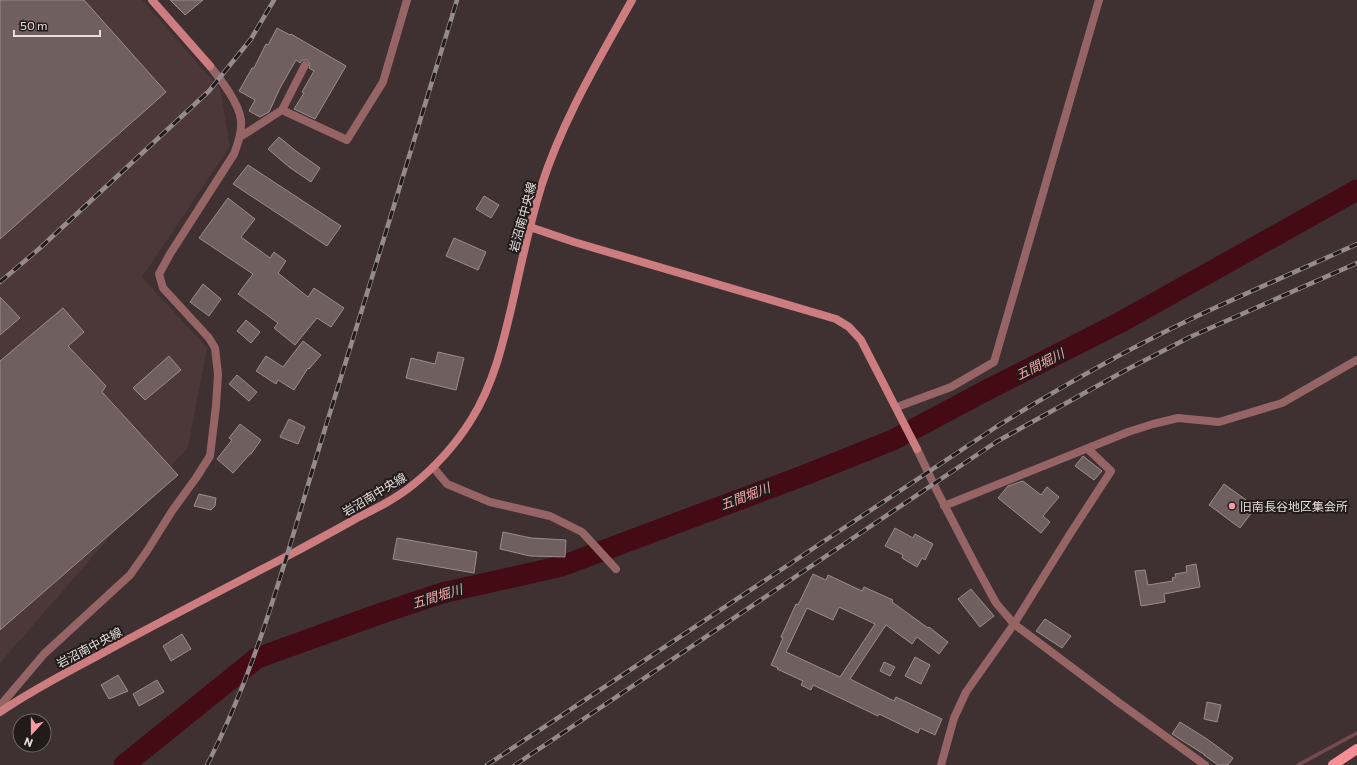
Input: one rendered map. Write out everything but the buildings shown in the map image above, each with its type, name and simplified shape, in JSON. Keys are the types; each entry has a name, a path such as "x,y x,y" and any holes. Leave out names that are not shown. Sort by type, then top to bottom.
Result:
{"main road":[{"path":"1333,765 1357,749"}],"street":[{"path":"0,706 44,654 130,575 210,456 218,374 215,348 209,338 164,288 159,274 170,254 234,154 240,137 241,120 233,99 210,66 152,0"},
{"path":"282,110 347,140 383,82 407,0"},
{"name":"岩沼南中央線","path":"0,712 38,688 165,619 385,504 412,486 433,467 455,443 484,398 494,374 530,227 542,184 559,138 632,0"},
{"path":"897,407 951,387 994,362 1099,0"},
{"path":"240,137 282,110 305,65"},
{"path":"530,227 574,242 836,319 849,328 861,340 897,407 944,506 996,603 1014,624 1205,765"},
{"path":"944,506 1146,426 1178,418 1219,422 1270,408 1282,403 1357,360"},
{"path":"941,765 954,718 966,692 1014,624 1070,534 1112,471 1088,449"},
{"path":"433,467 446,484 490,502 550,516 582,532 616,569"}],"shaded area":[{"path":"0,0 142,0 220,89 230,146 142,277 207,348 188,447 0,663"}],"waterway":[{"name":"五間堀川","path":"124,765 257,658 442,593 562,566 805,475 893,440 1119,323 1357,190"},
{"path":"1298,765 1357,733"}],"railway":[{"path":"0,282 40,248 209,91 251,39 274,0"},
{"path":"207,765 242,688 271,608 457,0"},
{"path":"487,765 1020,412 1092,370 1166,331 1357,244"},
{"path":"515,765 996,442 1126,370 1190,337 1357,263"}],"place":[{"name":"旧南長谷地区集会所","path":"1232,506"}]}
